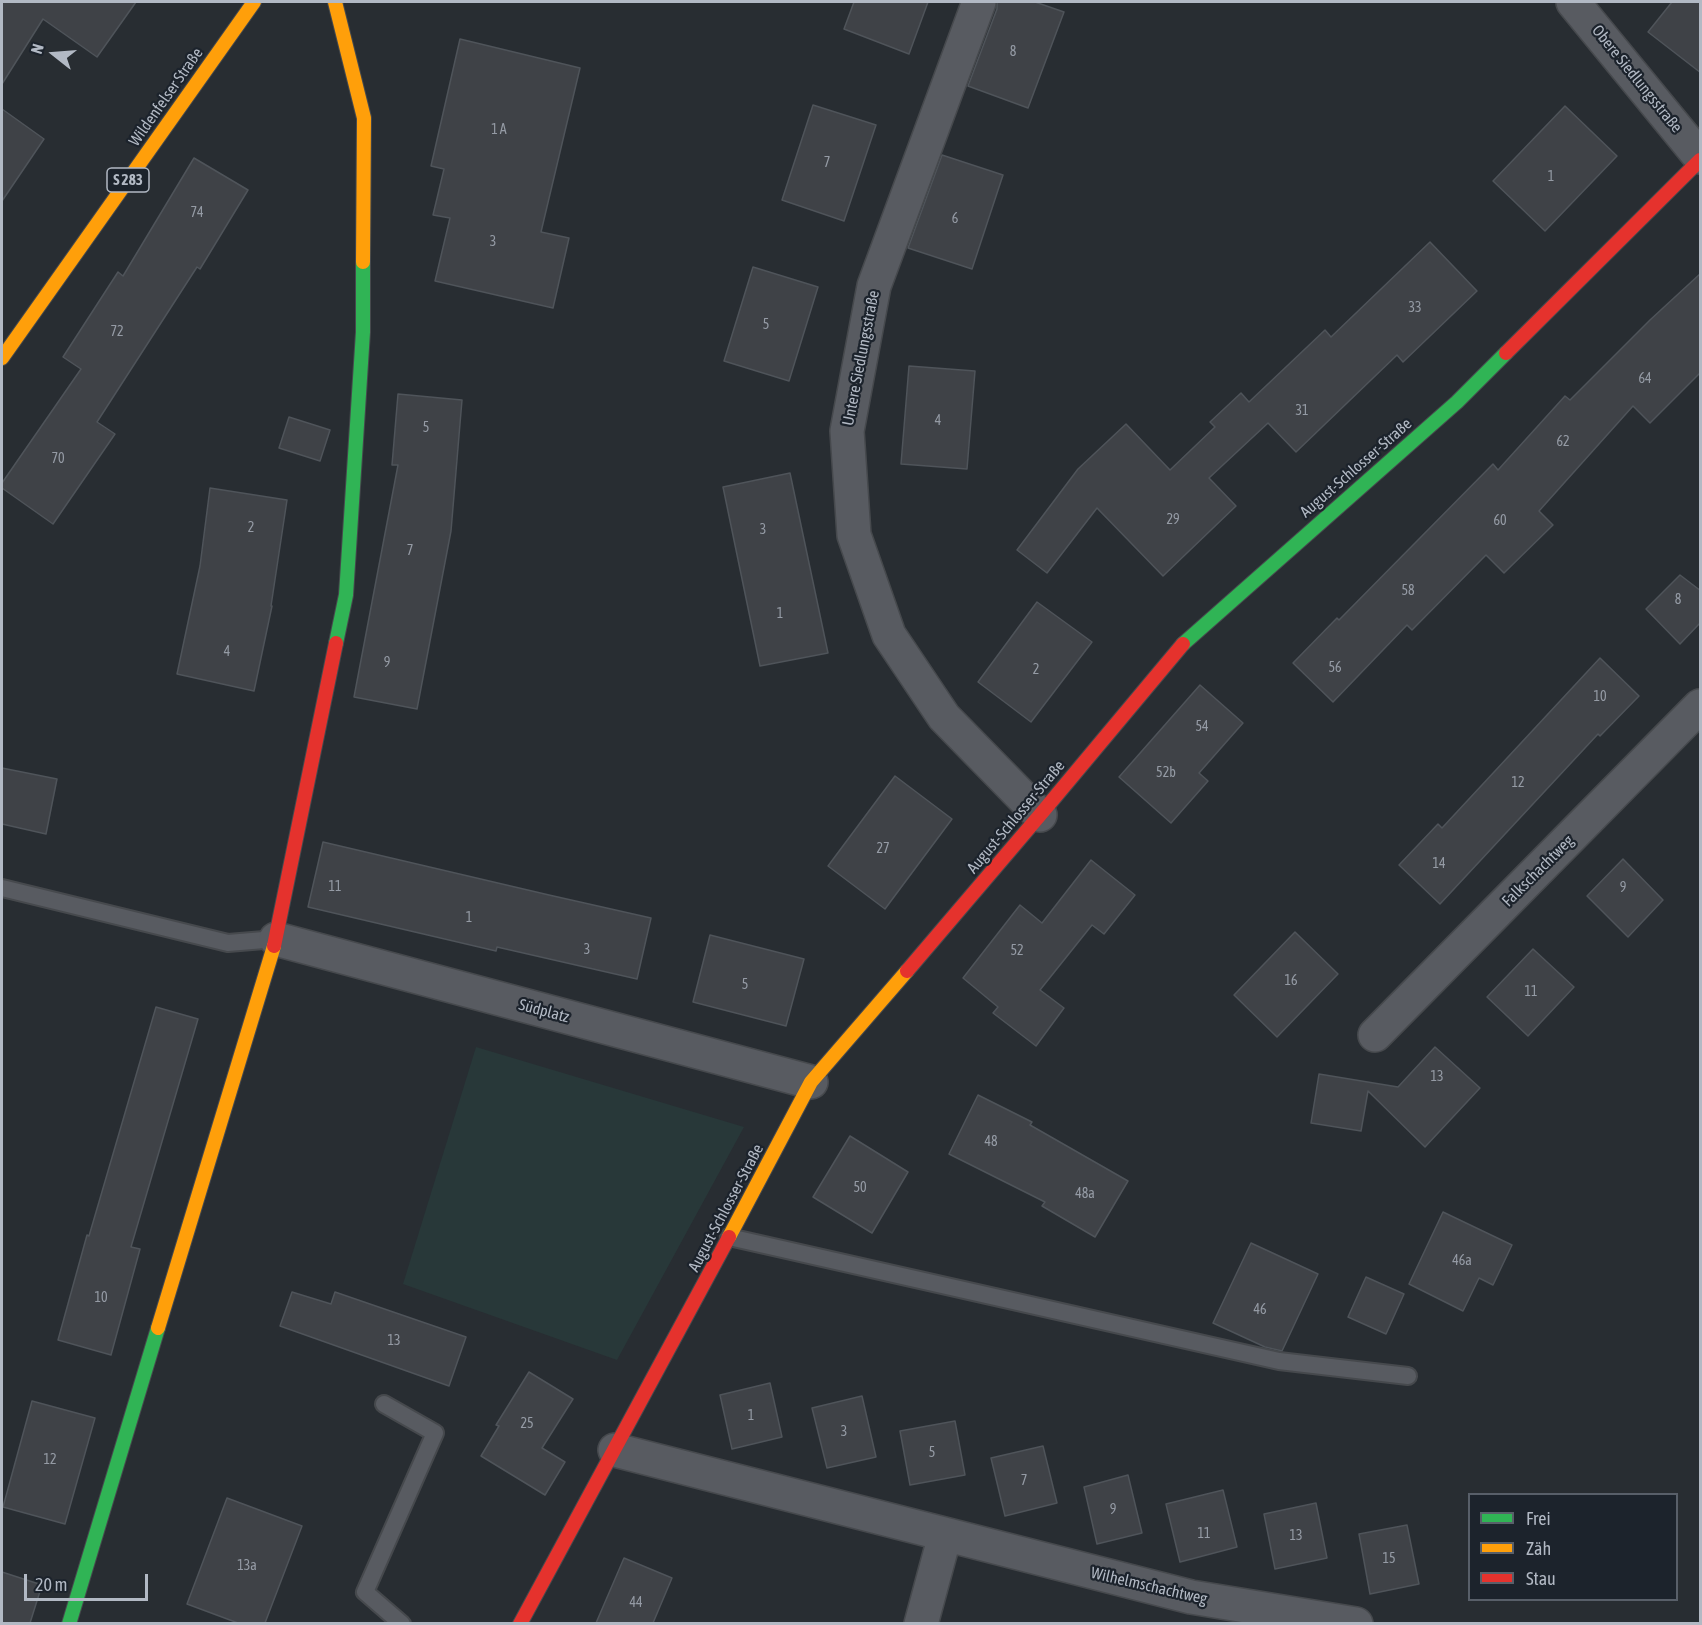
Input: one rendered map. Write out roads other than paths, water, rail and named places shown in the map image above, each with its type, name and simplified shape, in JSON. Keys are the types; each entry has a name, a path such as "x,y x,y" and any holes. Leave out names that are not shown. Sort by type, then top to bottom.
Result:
{"street":[{"name":"Wildenfelser Straße","path":"2,358 254,2"},
{"path":"69,1623 276,939 346,595 363,332 364,118 335,2"},
{"name":"Untere Siedlungsstraße","path":"979,2 874,286 847,431 854,535 889,635 945,717 1040,815"},
{"name":"Obere Siedlungsstraße","path":"1573,2 1701,158"},
{"name":"August-Schlosser-Straße","path":"520,1623 811,1082 1040,815 1184,642 1457,402 1701,158"},
{"name":"Falkschachtweg","path":"1375,1035 1701,706"},
{"name":"Südplatz","path":"276,939 811,1082"},
{"name":"Wilhelmschachtweg","path":"615,1450 1191,1598 1356,1623"},
{"path":"921,1623 945,1535"}],"lane":[{"path":"2,888 228,942 276,939"},
{"path":"729,1237 1279,1361 1408,1376"},
{"path":"384,1404 435,1433 365,1592 402,1623"}]}
